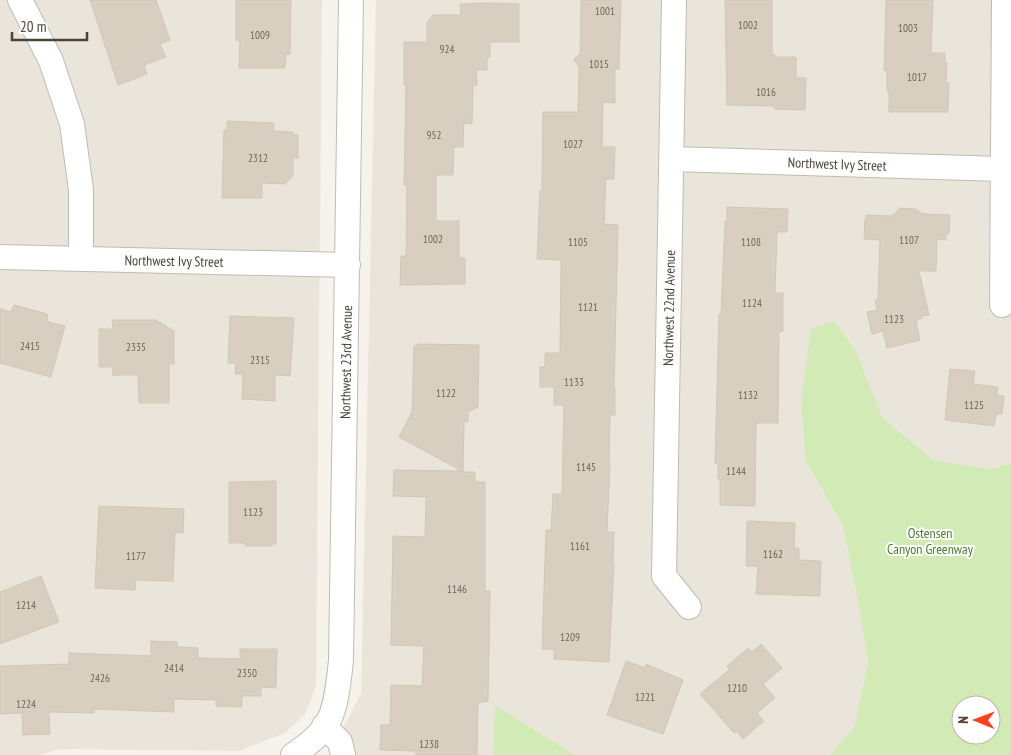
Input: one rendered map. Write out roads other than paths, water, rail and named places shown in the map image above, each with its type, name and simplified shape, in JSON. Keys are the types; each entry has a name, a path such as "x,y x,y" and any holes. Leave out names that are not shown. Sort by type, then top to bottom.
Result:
{"street":[{"path":"20,0 51,61 72,124 81,190 80,259"},
{"name":"Northwest 23rd Avenue","path":"326,724 337,692 342,660 350,0"},
{"name":"Northwest 22nd Avenue","path":"674,0 664,576 689,607"},
{"path":"1002,305 1004,0"},
{"name":"Northwest Ivy Street","path":"672,159 1002,170"},
{"name":"Northwest Ivy Street","path":"0,257 348,265"},
{"path":"293,755 306,746 326,724 340,742 343,755"}],"park label":[{"name":"Ostensen Canyon Greenway","path":"930,542"}]}
